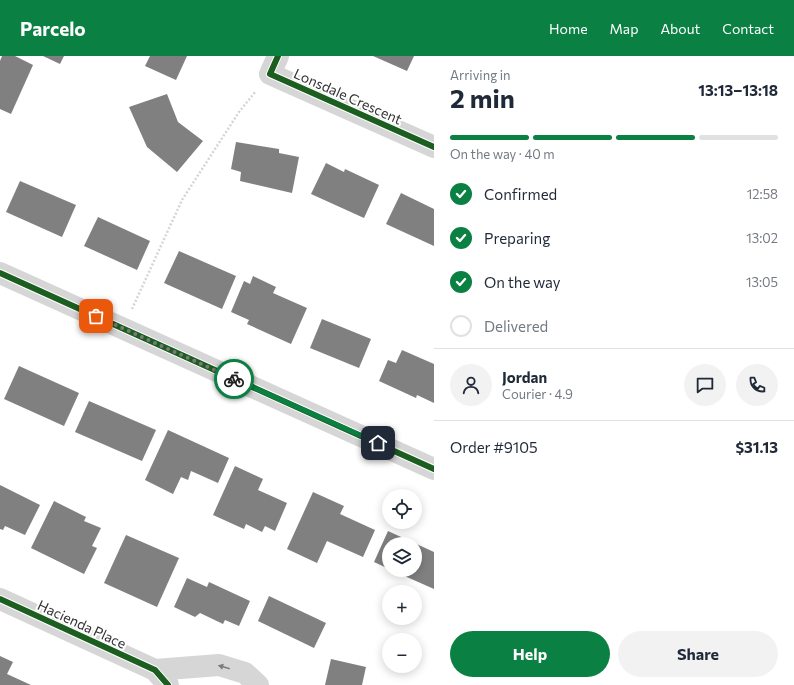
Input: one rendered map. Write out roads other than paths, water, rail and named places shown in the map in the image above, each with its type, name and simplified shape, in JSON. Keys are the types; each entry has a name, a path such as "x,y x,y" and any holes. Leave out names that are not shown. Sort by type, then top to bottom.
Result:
{"street":[{"name":"Lonsdale Crescent","path":"274,65 434,147"},
{"path":"0,273 434,469"},
{"name":"Hacienda Place","path":"0,599 162,678"},
{"path":"162,678 219,665 245,673 258,685"}]}
